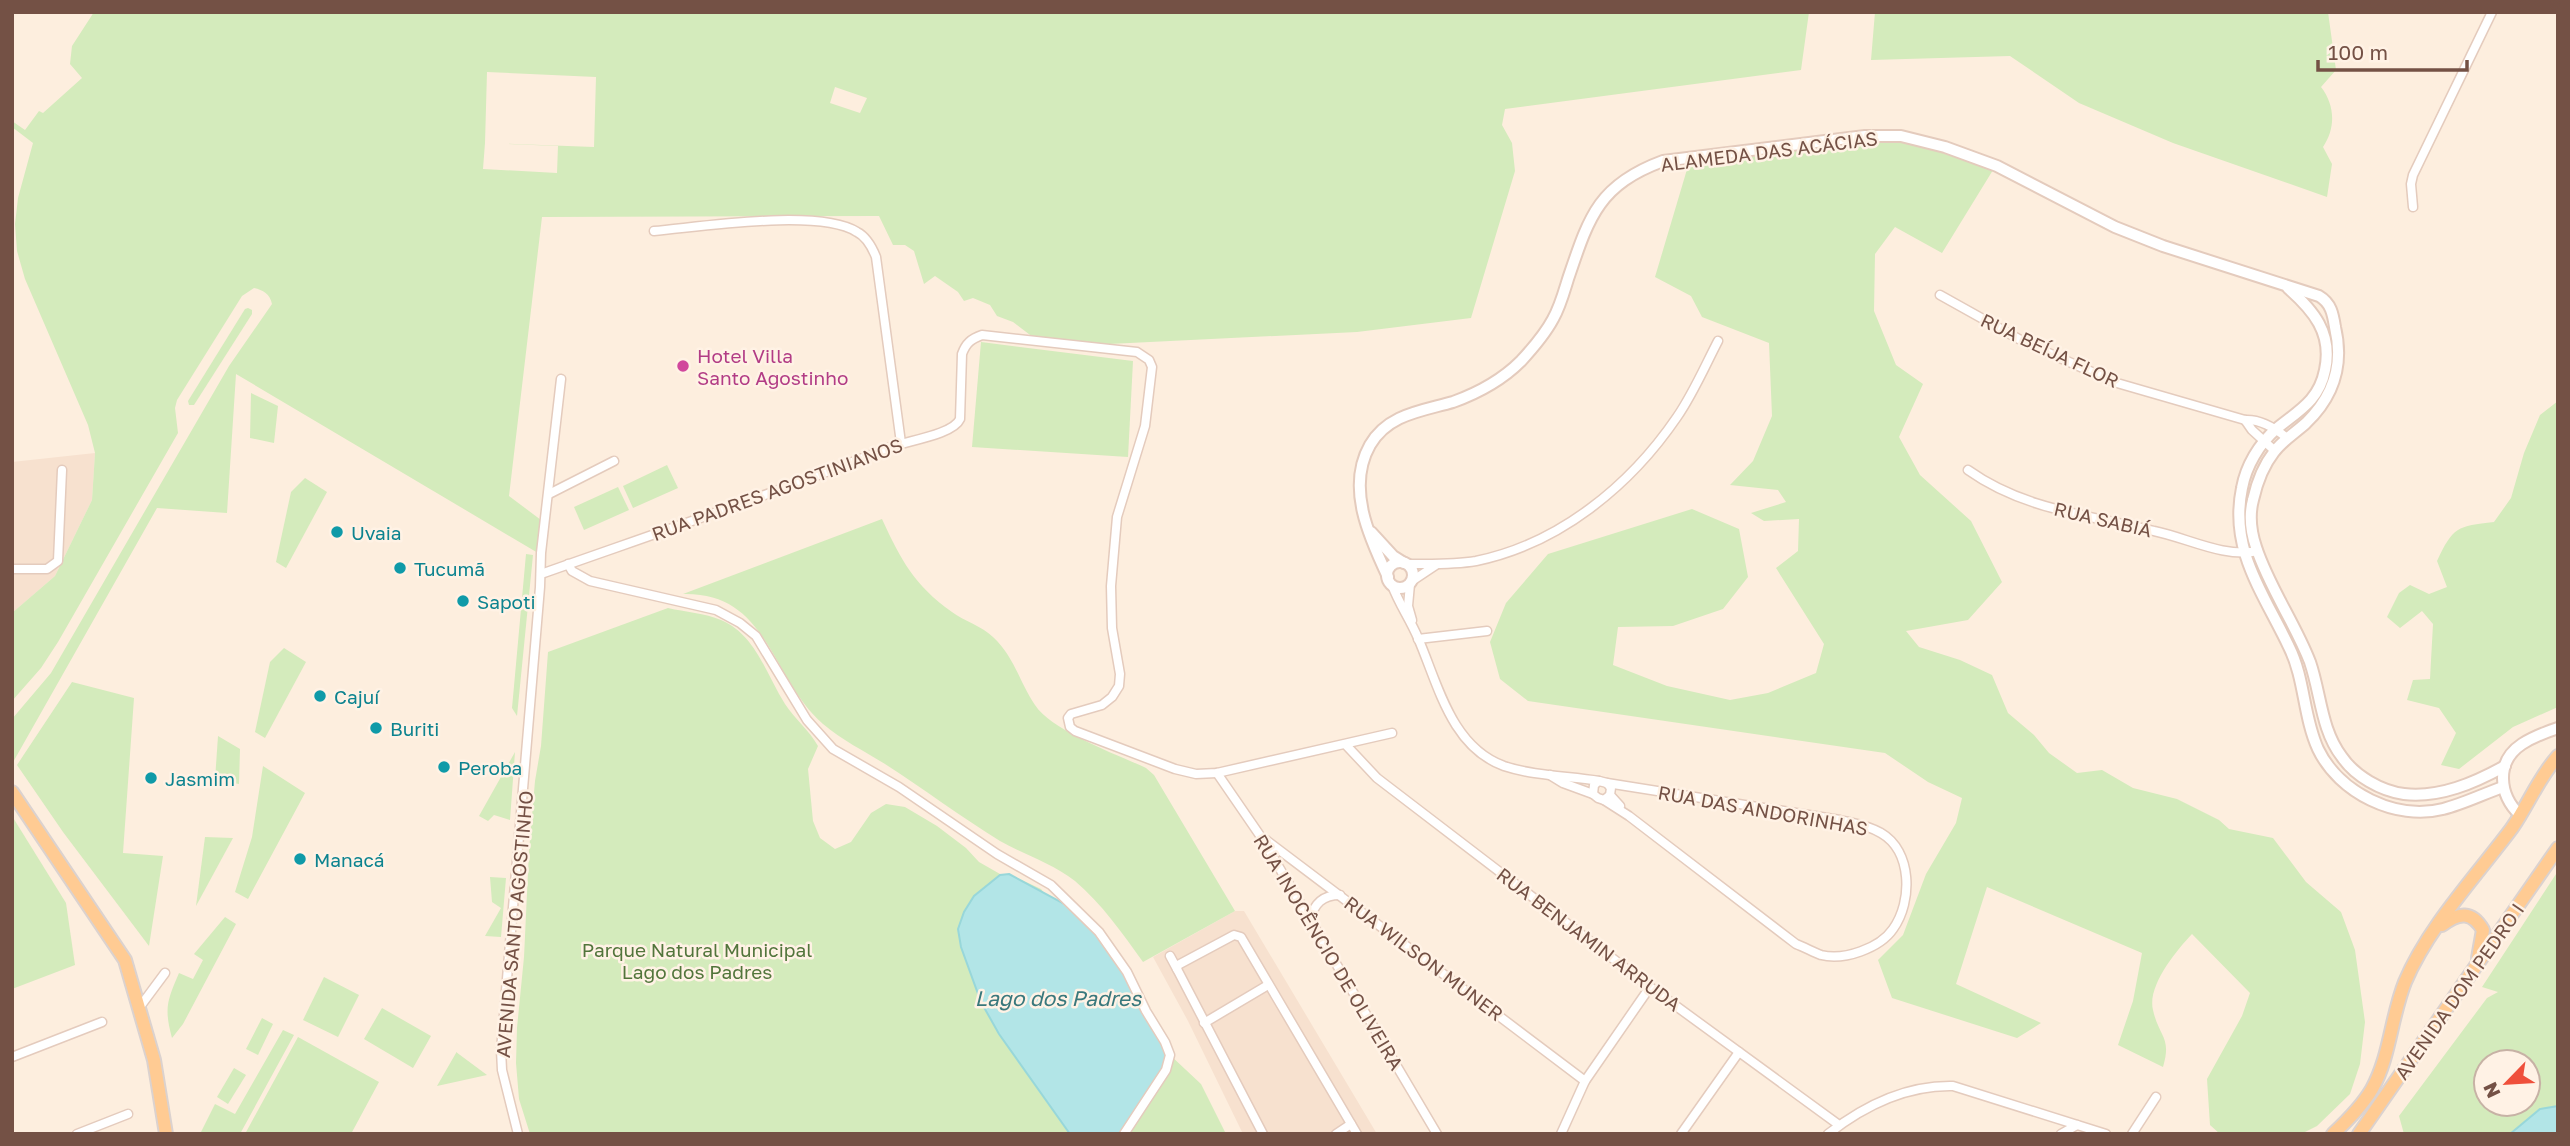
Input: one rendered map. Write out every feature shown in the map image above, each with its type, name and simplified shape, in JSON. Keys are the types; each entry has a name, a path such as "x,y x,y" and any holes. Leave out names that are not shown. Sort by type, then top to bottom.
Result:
{"main road":[{"name":"AVENIDA DOM PEDRO I","path":"2333,1134 2372,1089 2384,1058 2405,982 2437,928 2521,816 2558,756"},
{"path":"12,792 125,960 154,1060 166,1134"},
{"name":"AVENIDA DOM PEDRO I","path":"2359,1134 2558,848"},
{"path":"2437,928 2452,917 2462,914 2478,921 2483,930 2483,938 2476,965"}],"street":[{"path":"2413,207 2413,175 2492,12"},
{"name":"ALAMEDA DAS ACÁCIAS","path":"1390,581 1374,548 1360,500 1359,480 1363,461 1371,444 1381,430 1407,415 1481,390 1500,379 1520,362 1542,338 1555,317 1589,218 1603,198 1641,169 1663,161 1865,136 1901,136 1945,146 1997,166 2115,227 2164,246 2319,296"},
{"path":"654,231 777,220 845,226 859,233 871,245 876,257 901,443"},
{"name":"ALAMEDA DAS ACÁCIAS","path":"2283,284 2309,307"},
{"name":"RUA BEÍJA FLOR","path":"1940,295 2026,343 2117,383 2245,420 2258,420 2276,429"},
{"path":"2503,787 2444,809 2403,811 2381,805 2359,793 2340,777 2319,749 2310,725 2300,674 2244,554 2239,528 2242,487 2249,464 2276,429 2301,411 2314,397 2326,368 2322,331 2309,307 2319,296 2328,303 2333,318 2338,341 2337,370 2329,395 2319,410 2287,438 2263,468 2252,505 2252,524 2258,551 2306,653 2328,730 2336,748 2357,773 2375,785 2402,794 2426,795 2444,792 2505,766"},
{"name":"RUA PADRES AGOSTINIANOS","path":"541,573 799,483 901,443 949,430 958,424 962,354 965,345 982,335 1137,352 1149,360 1152,368 1145,426 1117,517 1111,586 1112,628 1121,674 1119,686 1112,698 1102,705 1071,714 1068,722 1075,731 1165,766 1196,774 1217,773"},
{"path":"1436,565 1403,588 1390,581 1392,565 1476,561 1537,540 1578,517 1615,489 1655,448 1679,415 1718,341"},
{"name":"AVENIDA SANTO AGOSTINHO","path":"518,1134 502,1070 501,1050 517,881 541,553 561,379"},
{"path":"2245,420 2275,451"},
{"path":"2276,429 2287,438"},
{"path":"549,494 614,461"},
{"path":"12,569 47,569 58,561 62,470"},
{"name":"RUA SABIÁ","path":"1968,470 1990,485 2024,501 2244,554"},
{"path":"1369,530 1393,556 1413,571 1411,582"},
{"path":"2244,554 2258,551"},
{"path":"568,564 572,571 590,582 716,610 740,623 756,636 807,720 833,749 899,787 996,854 1051,885 1099,932 1127,972 1170,1055 1166,1070 1124,1134"},
{"name":"RUA DAS ANDORINHAS","path":"1390,581 1403,612 1413,627"},
{"name":"RUA DAS ANDORINHAS","path":"1411,582 1408,606 1413,627 1452,718 1469,743 1505,766 1606,790 1640,788 1862,825 1882,833 1897,848 1905,865 1903,908 1893,929 1879,942 1842,956 1822,955 1796,944 1629,816 1606,790"},
{"path":"1418,639 1487,631"},
{"path":"2521,816 2505,797 2505,766 2511,754 2522,744 2558,727"},
{"path":"1217,773 1392,733"},
{"name":"RUA BENJAMIN ARRUDA","path":"1346,745 1377,778 1650,987 1839,1125"},
{"name":"RUA INOCÊNCIO DE OLIVEIRA","path":"1217,773 1261,837 1437,1134"},
{"name":"RUA DAS ANDORINHAS","path":"1550,775 1593,794 1598,799 1606,790"},
{"path":"1593,794 1594,785 1606,790"},
{"name":"RUA WILSON MUNER","path":"1261,837 1585,1081"},
{"path":"1310,920 1313,909 1320,901 1328,895 1340,895"},
{"path":"1177,969 1178,965 1186,960 1230,936 1238,935 1357,1134"},
{"path":"1170,956 1263,1134"},
{"path":"139,1007 165,973"},
{"path":"1205,1023 1268,985"},
{"path":"1561,1134 1585,1081 1650,987"},
{"path":"12,1057 102,1022"},
{"path":"1681,1134 1739,1052"},
{"path":"1828,1134 1891,1096 1932,1085 1953,1086 2106,1134"},
{"path":"2132,1134 2156,1097"},
{"path":"77,1134 128,1114"},
{"path":"1336,1134 1351,1124"},
{"path":"2061,1134 2077,1125"}],"shaded area":[{"path":"95,453 92,500 55,576 12,613 12,462"},
{"path":"1235,911 1244,911 1377,1134 1243,1134 1188,1021 1153,957"}],"green space":[{"path":"94,12 1809,12 1801,70 1505,109 1502,125 1512,143 1515,171 1471,318 1357,332 1089,345 1038,341 1013,322 997,316 990,305 973,298 964,301 958,292 935,276 924,284 914,251 905,245 893,245 879,216 542,217 509,496 541,520 538,553 236,374 227,513 157,508 12,764 12,719 51,673 229,366 272,304 268,295 254,288 242,296 177,400 175,408 178,433 58,642 41,668 12,701 12,613 55,576 92,500 95,453 88,425 25,279 17,251 15,224 18,198 33,143 12,127 12,121 25,130 39,111 43,113 82,78 70,64 72,46","holes":["487,72 596,77 594,147 485,143","835,87 867,98 860,113 830,103","485,143 558,146 557,173 483,169"]},
{"path":"1875,12 2328,12 2336,70 2321,87 2329,101 2332,117 2330,132 2323,147 2332,164 2327,197 2173,143 2079,103 2010,56 1871,60"},
{"path":"1907,141 1993,170 1942,253 1895,227 1875,254 1874,311 1896,365 1923,384 1899,437 1920,475 1971,521 2002,582 1968,620 1906,631 1919,647 1960,660 1992,675 2008,713 2034,735 2049,753 2077,773 2102,770 2133,788 2177,799 2219,820 2229,829 2273,838 2306,882 2341,912 2355,950 2365,1022 2360,1064 2350,1094 2317,1126 2301,1134 2220,1134 2210,1125 2207,1079 2242,1016 2250,993 2192,934 2164,969 2154,990 2153,1010 2166,1049 2163,1067 2118,1045 2133,1001 2142,953 1987,887 1956,984 2041,1023 2017,1038 1892,998 1878,960 1903,935 1926,874 1956,823 1962,798 1928,782 1885,753 1528,701 1500,679 1490,642 1506,603 1548,554 1692,509 1739,529 1748,577 1723,609 1673,626 1618,627 1613,665 1667,686 1730,700 1768,693 1816,673 1824,644 1776,568 1798,551 1799,519 1764,521 1751,513 1786,502 1778,490 1730,485 1753,461 1772,416 1769,343 1702,317 1691,296 1655,277 1688,166 1839,144"},
{"path":"248,308 252,310 252,314 194,405 189,405 188,401"},
{"path":"981,342 1133,361 1128,457 972,447"},
{"path":"251,393 278,406 274,443 250,438"},
{"path":"2558,401 2558,707 2513,727 2459,769 2441,765 2456,733 2439,708 2407,700 2413,680 2430,679 2433,624 2422,611 2400,628 2387,617 2399,593 2410,585 2429,594 2447,587 2437,561 2447,541 2464,527 2494,522 2511,498 2524,453 2540,415"},
{"path":"667,465 678,488 633,508 623,486"},
{"path":"305,478 327,492 286,568 276,562 291,492"},
{"path":"618,487 629,510 584,530 574,507"},
{"path":"882,519 902,559 918,582 952,612 993,637 1007,653 1043,715 1070,733 1146,768 1154,775 1235,911 1143,962 1103,909 1075,881 1048,864 1000,841 823,724 805,705 751,622 734,607 712,597 683,594"},
{"path":"526,554 533,555 517,716 512,708"},
{"name":"Parque Natural Municipal Lago dos Padres","path":"668,608 721,620 743,635 752,645 785,704 818,746 808,769 813,821 820,838 835,849 851,842 871,813 886,804 905,807 937,826 966,848 979,862 1000,874 1009,874 1041,889 1170,1055 1201,1084 1226,1134 530,1134 519,1099 517,1028 524,957 529,851 548,652"},
{"path":"284,648 306,662 265,738 255,732 270,662"},
{"path":"72,682 134,698 123,853 163,856 149,946 63,832 17,765"},
{"path":"218,736 240,749 239,784 215,780"},
{"path":"515,752 510,820 494,815 488,821 479,816"},
{"path":"263,766 305,793 248,899 235,892 252,837"},
{"path":"12,816 66,903 75,965 12,989"},
{"path":"205,837 233,838 196,906"},
{"path":"2558,871 2558,1106 2542,1109 2542,1048 2472,1048 2472,1118 2529,1118 2510,1134 2404,1134 2399,1116 2487,998 2498,992 2482,987"},
{"path":"490,877 506,878 501,937 485,936 501,908 492,902"},
{"path":"225,917 236,924 183,1024 172,1038 168,1005 179,973 193,979 203,960 194,954"},
{"path":"324,977 359,995 338,1037 303,1020"},
{"path":"382,1008 431,1036 413,1068 364,1039"},
{"path":"262,1018 273,1024 258,1055 246,1049"},
{"path":"283,1030 294,1035 240,1134 200,1134 215,1104 235,1114"},
{"path":"298,1037 379,1082 351,1134 245,1134"},
{"path":"456,1053 487,1075 437,1086"},
{"path":"234,1068 246,1075 228,1104 217,1097"}],"water":[{"name":"Lago dos Padres","path":"1009,874 1072,908 1110,949 1170,1055 1124,1134 1070,1134 999,1034 981,1002 961,947 958,929 974,896 1000,875"},
{"path":"2558,1106 2558,1134 2510,1134 2529,1118 2542,1118 2542,1109"}],"place":[{"name":"Hotel Villa Santo Agostinho","path":"683,366"},
{"name":"Uvaia","path":"337,532"},
{"name":"Tucumã","path":"400,568"},
{"name":"Sapoti","path":"463,601"},
{"name":"Cajuí","path":"320,696"},
{"name":"Buriti","path":"376,728"},
{"name":"Peroba","path":"444,767"},
{"name":"Jasmim","path":"151,778"},
{"name":"Manacá","path":"300,859"}]}
